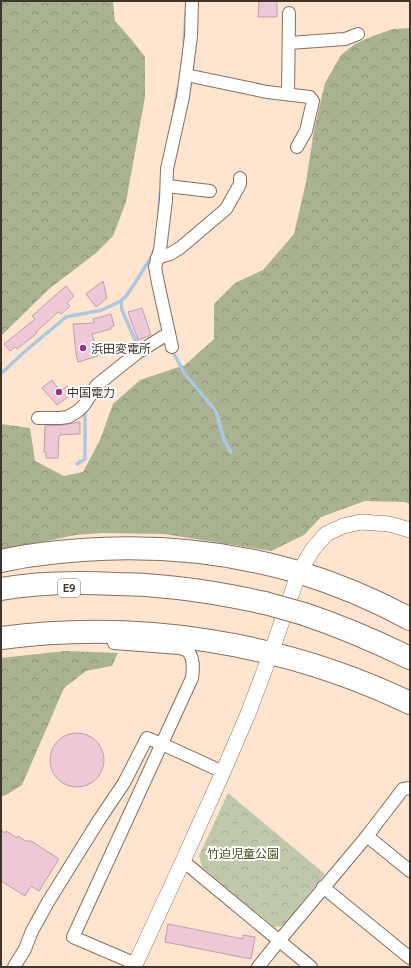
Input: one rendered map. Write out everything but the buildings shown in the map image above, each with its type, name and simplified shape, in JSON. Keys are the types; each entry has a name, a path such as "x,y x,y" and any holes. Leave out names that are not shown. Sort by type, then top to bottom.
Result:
{"highway":[{"path":"1,561 58,552 101,549 145,549 231,557 299,572 352,591 390,608 410,619"},
{"name":"E9","path":"1,588 33,584 92,582 169,587 265,602 342,627 383,644 410,658"},
{"name":"E9","path":"1,597 35,591 68,588 138,585"},
{"path":"1,638 29,634 71,632 114,632 196,638 271,653 334,672 387,692 410,703"}],"street":[{"path":"172,347 156,267 160,250 166,200 167,169 183,97 186,75 191,36 192,1"},
{"path":"288,94 289,13"},
{"path":"289,43 345,39 358,34"},
{"path":"186,75 267,92 310,96 313,101 306,131 297,147"},
{"path":"157,258 170,254 180,248 226,209 240,184 240,178"},
{"path":"167,186 210,191"},
{"path":"38,418 60,418 78,411 84,405 96,385 120,368 137,353 169,333"},
{"path":"1,649 67,642 115,643 173,647 186,650 189,653 193,663 192,678 74,937 135,965 248,714 299,572 313,549 326,534 343,526 361,522 389,524 410,530"},
{"path":"14,967 25,949 32,931 48,902 124,783 147,738 223,772"},
{"path":"258,967 323,887 367,836 403,788 410,788"},
{"path":"367,836 410,871"},
{"path":"183,861 311,967"},
{"path":"323,887 410,958"}],"green space":[{"path":"1,1 113,1 115,21 145,57 145,97 126,202 113,236 96,253 49,289 1,336"},
{"path":"410,28 410,504 405,502 365,501 321,517 304,535 271,551 164,534 102,533 75,535 1,551 1,424 30,428 35,461 64,476 83,472 100,440 113,404 140,380 185,365 214,339 214,304 235,283 263,270 294,234 306,182 314,130 325,83 341,55 355,44 373,36 393,29"},
{"path":"65,651 118,653 112,666 86,671 64,688 22,785 6,795 1,796 1,658"},
{"name":"竹迫児童公園","path":"228,793 325,874 283,926 274,927 202,867 199,856"}],"waterway":[{"path":"184,42 186,12"},
{"path":"174,111 178,88"},
{"path":"159,210 160,194"},
{"path":"1,372 66,317 102,310 121,301 133,286 152,256 154,250"},
{"path":"121,301 122,310 136,342 137,348 135,349"},
{"path":"171,349 185,374 216,411 224,440 231,452"},
{"path":"77,464 85,459 85,409"}],"place":[{"name":"浜田変電所","path":"83,348"},
{"name":"中国電力","path":"59,392"}]}
